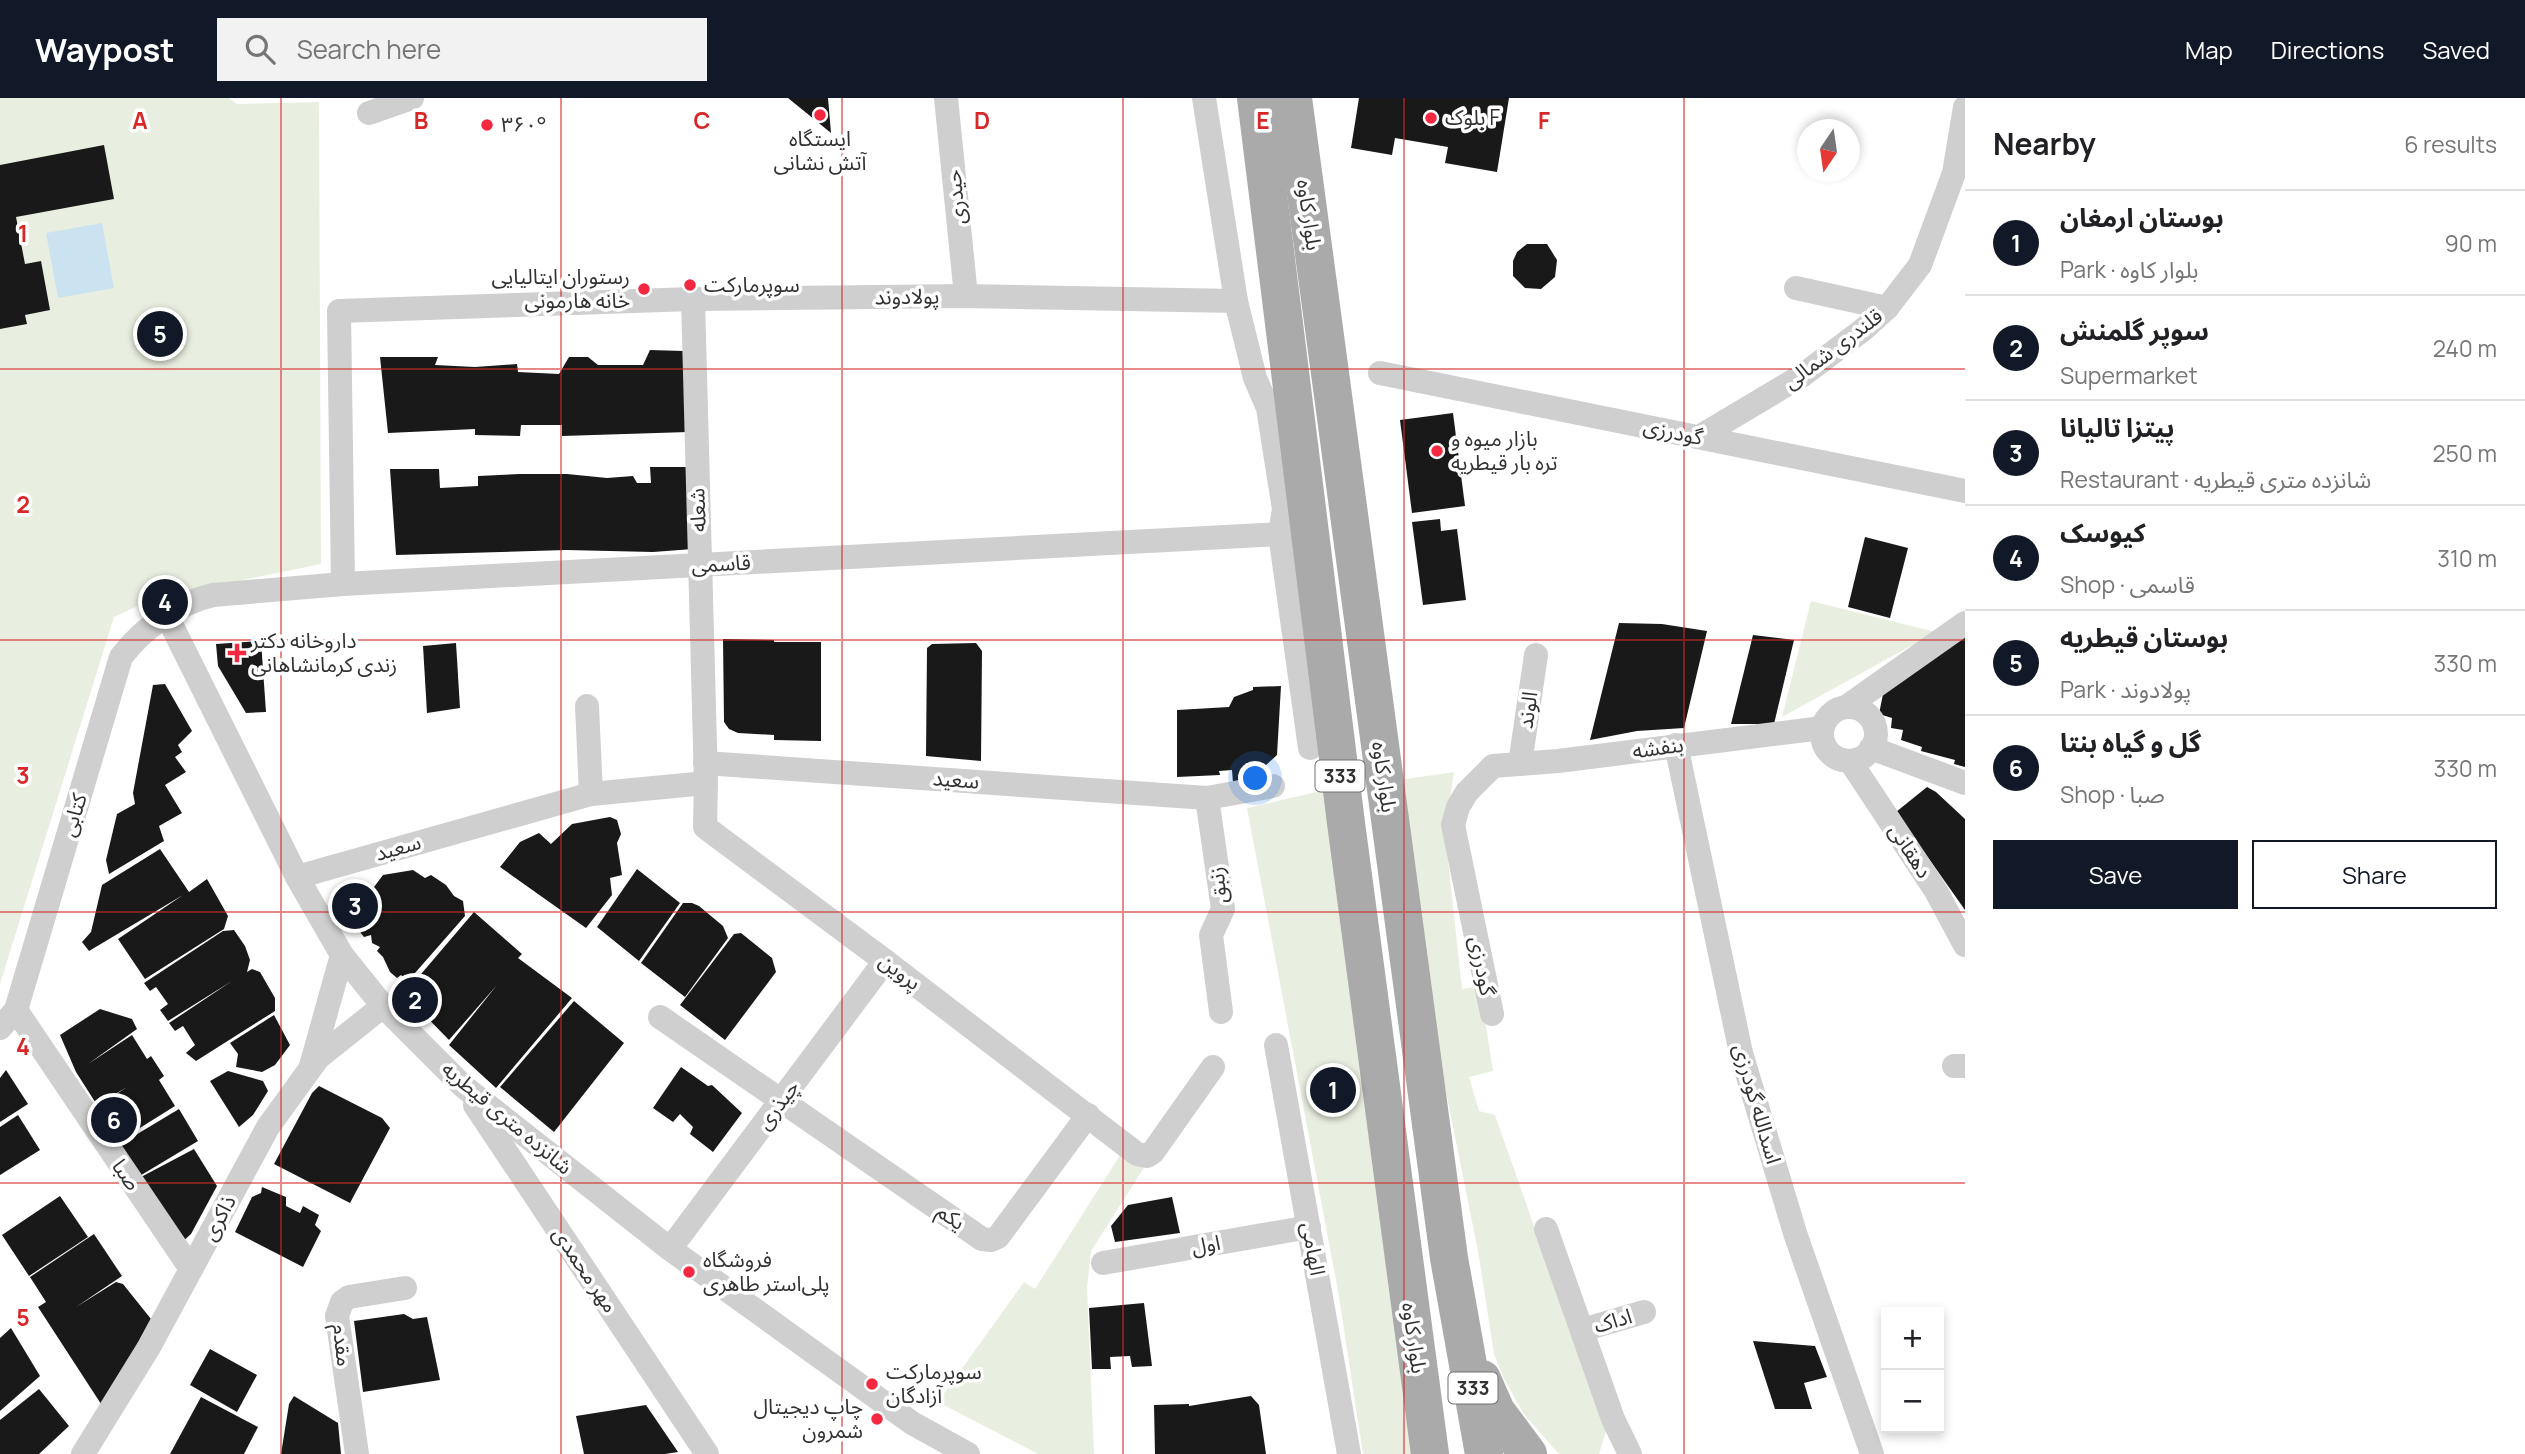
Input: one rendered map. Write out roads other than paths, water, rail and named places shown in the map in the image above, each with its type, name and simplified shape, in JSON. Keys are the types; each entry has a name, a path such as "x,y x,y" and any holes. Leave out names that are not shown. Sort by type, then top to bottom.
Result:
{"main road":[{"name":"بلوار کاوه","path":"1256,98 1346,823 1429,1454"},
{"name":"بلوار کاوه","path":"1293,98 1447,1244 1484,1454"},
{"path":"1462,1321 1480,1376 1496,1411 1528,1454"}],"street":[{"path":"369,113 412,98"},
{"name":"حیدری","path":"946,98 966,296"},
{"path":"1204,98 1236,301 1255,378 1268,408 1284,509 1280,534 1310,748"},
{"name":"قلندری شمالی","path":"1699,438 1803,375 1887,308 1920,265 1960,174 1965,107"},
{"path":"1796,288 1887,308"},
{"name":"پولادوند","path":"344,584 339,311 693,299 966,296 1236,301"},
{"name":"شعله","path":"693,299 706,773"},
{"name":"گودرزی","path":"1380,373 1965,491"},
{"name":"قاسمی","path":"167,616 199,598 213,595 344,584 1280,534"},
{"name":"شانزده متری قیطریه","path":"167,616 296,877 342,956 383,1006 463,1086 670,1249 912,1423 968,1454"},
{"name":"کتابی","path":"8,1019 121,657 131,644 167,616"},
{"path":"1965,623 1846,707 1828,716 1822,728 1824,744 1828,751 1842,760 1861,754 1965,783"},
{"name":"الوند","path":"1520,764 1536,655"},
{"path":"587,706 591,794"},
{"path":"1846,707 1869,716 1875,732 1861,754"},
{"name":"بنفشه","path":"1493,766 1822,728"},
{"name":"اسدالله گودرزی","path":"1676,745 1741,1052 1803,1257 1872,1454"},
{"name":"دهقانی","path":"1861,754 1965,945"},
{"name":"گودرزی","path":"1492,1014 1454,825 1458,807 1467,792 1493,766"},
{"name":"سعید","path":"296,877 591,794 706,773 1208,798 1273,786"},
{"name":"پروین","path":"706,773 705,827 1137,1154 1147,1156 1153,1152 1213,1067"},
{"name":"زنبق","path":"1208,798 1223,909 1210,935 1221,1012"},
{"path":"311,1068 342,956"},
{"name":"چیذری","path":"670,1249 885,961"},
{"name":"ذاکری","path":"83,1454 149,1347 268,1126 318,1058 383,1006"},
{"path":"660,1017 781,1100"},
{"name":"صبا","path":"8,1019 191,1269"},
{"name":"الهامی","path":"1276,1045 1349,1454"},
{"name":"مهر محمدی","path":"463,1086 707,1454"},
{"name":"یکم","path":"781,1100 982,1239 991,1240 998,1237 1088,1115"},
{"name":"اول","path":"1103,1263 1309,1227"},
{"path":"1546,1229 1613,1419 1630,1454"},
{"name":"مقدم","path":"357,1454 337,1316 342,1302 349,1297 405,1288"},
{"name":"اداک","path":"1582,1330 1644,1312"}],"water":[{"path":"102,223 114,288 58,298 46,233"}],"place":[{"name":"ایستگاه آتش نشانی","path":"820,115"},
{"name":"بلوک F","path":"1431,118"},
{"name":"۳۶۰°","path":"487,125"},
{"name":"سوپرمارکت","path":"690,285"},
{"name":"رستوران ایتالیایی خانه هارمونی","path":"644,289"},
{"name":"بوستان قیطریه","path":"160,334"},
{"name":"بازار میوه و تره بار قیطریه","path":"1437,451"},
{"name":"کیوسک","path":"165,602"},
{"name":"داروخانه دکتر زندی کرمانشاهانی","path":"237,653"},
{"name":"پیتزا تالیانا","path":"355,906"},
{"name":"سوپر گلمنش","path":"415,1000"},
{"name":"بوستان ارمغان","path":"1333,1090"},
{"name":"گل و گیاه بنتا","path":"114,1120"},
{"name":"فروشگاه پلی‌استر طاهری","path":"689,1272"},
{"name":"سوپرمارکت آزادگان","path":"872,1384"},
{"name":"چاپ دیجیتال شمرون","path":"877,1419"}]}
